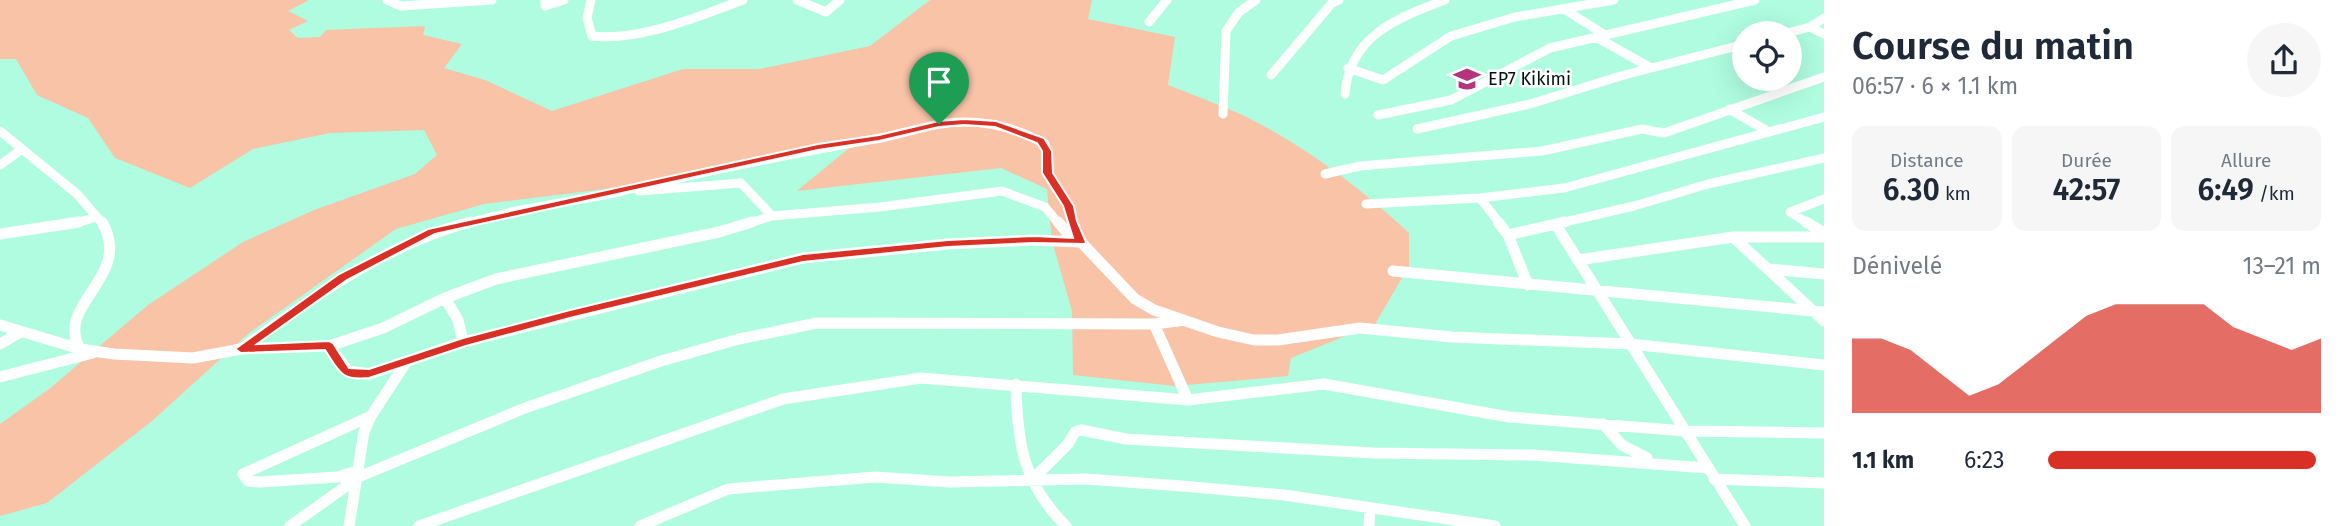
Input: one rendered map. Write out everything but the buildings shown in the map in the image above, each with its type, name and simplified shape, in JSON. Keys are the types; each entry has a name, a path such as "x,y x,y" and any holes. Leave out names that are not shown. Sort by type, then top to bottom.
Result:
{"street":[{"path":"387,0 401,6 492,0"},
{"path":"545,0 545,6 564,0"},
{"path":"591,0 587,18 592,36 603,38 666,24 729,2 743,0"},
{"path":"797,0 826,12 840,0"},
{"path":"1149,22 1167,0"},
{"path":"1223,114 1226,31 1239,12 1256,0"},
{"path":"1271,75 1332,3 1339,0"},
{"path":"1345,94 1348,68 1376,32 1416,10 1445,0"},
{"path":"1573,0 1592,4"},
{"path":"1348,68 1383,80 1451,36 1515,16 1614,0"},
{"path":"1378,115 1451,100 1550,48 1755,0"},
{"path":"1564,9 1651,68"},
{"path":"1802,29 1824,19"},
{"path":"1811,27 1824,34"},
{"path":"1417,129 1530,104 1732,47"},
{"path":"1325,174 1360,166 1542,151 1642,129 1664,133 1824,77"},
{"path":"1729,109 1769,132"},
{"path":"1366,204 1480,198 1564,188 1824,117"},
{"path":"241,349 343,277 432,232 511,212 939,124 980,122 1016,129 1045,144 1048,173 1069,206 1078,242"},
{"path":"0,131 50,170 109,233 111,262 103,280 75,318 71,332 73,341 80,349"},
{"path":"0,165 22,149"},
{"path":"1508,235 1556,225 1708,184 1824,158"},
{"path":"613,193 741,183 772,216"},
{"path":"0,325 19,333 80,349 192,358 241,349 329,346 383,328 445,298 496,279 719,232 772,216 880,207 1002,191 1045,207 1135,299 1181,321 1254,340 1302,338 1360,328 1452,337 1631,344 1824,365"},
{"path":"1480,198 1508,235 1528,285"},
{"path":"1824,199 1790,210 1791,214 1824,235"},
{"path":"0,234 69,225 96,217"},
{"path":"1556,225 1745,526"},
{"path":"1578,260 1733,237 1824,235"},
{"path":"1733,237 1820,312 1824,321"},
{"path":"329,346 345,371 355,375 369,374 463,342 803,258 948,244 1034,240 1078,242"},
{"path":"1768,269 1824,274"},
{"path":"1392,271 1820,312"},
{"path":"445,298 457,320 463,342"},
{"path":"371,416 243,474 248,481 259,482 354,474 525,408 660,361 739,339 817,323 1154,324 1181,321"},
{"path":"1154,324 1188,400"},
{"path":"0,344 19,333"},
{"path":"0,377 99,352"},
{"path":"349,526 354,474 371,416 407,361"},
{"path":"419,526 783,399 921,378 1188,400 1324,384 1509,416 1685,431 1824,433"},
{"path":"1016,384 1019,449 1042,502 1066,526"},
{"path":"1603,424 1614,440 1623,447 1647,458 1711,474 1824,484"},
{"path":"1032,478 1081,430 1126,439 1374,453 1533,454 1668,463"},
{"path":"290,526 342,489 354,474"},
{"path":"640,526 728,489 875,477 950,482 1086,478 1284,495 1495,526"},
{"path":"1370,508 1370,526"}],"shaded area":[{"path":"0,0 309,0 288,11 308,21 289,30 298,38 320,37 326,30 425,26 423,35 462,44 444,68 485,80 552,111 683,69 759,69 870,46 930,0 1092,0 1088,19 1175,37 1168,85 1261,125 1306,152 1370,199 1409,233 1409,266 1375,324 1291,358 1288,376 1175,386 1073,375 1072,311 1052,241 1047,189 1001,168 797,191 860,139 622,187 484,204 396,229 249,333 152,421 47,503 0,516 0,424 49,389 148,305 243,242 314,210 415,174 437,155 424,130 330,133 253,149 190,188 115,158 88,118 37,95 16,59 0,59"}],"place":[{"name":"EP7 Kikimi","path":"1467,79"}],"route":[{"path":"939,124 996,124 1024,132 1045,144 1048,173 1069,206 1071,221 1081,242 1034,240 948,244 803,258 463,342 369,374 355,375 345,371 329,346 241,349 343,277 366,263 432,232 511,212 613,193 654,181 939,124"}]}
